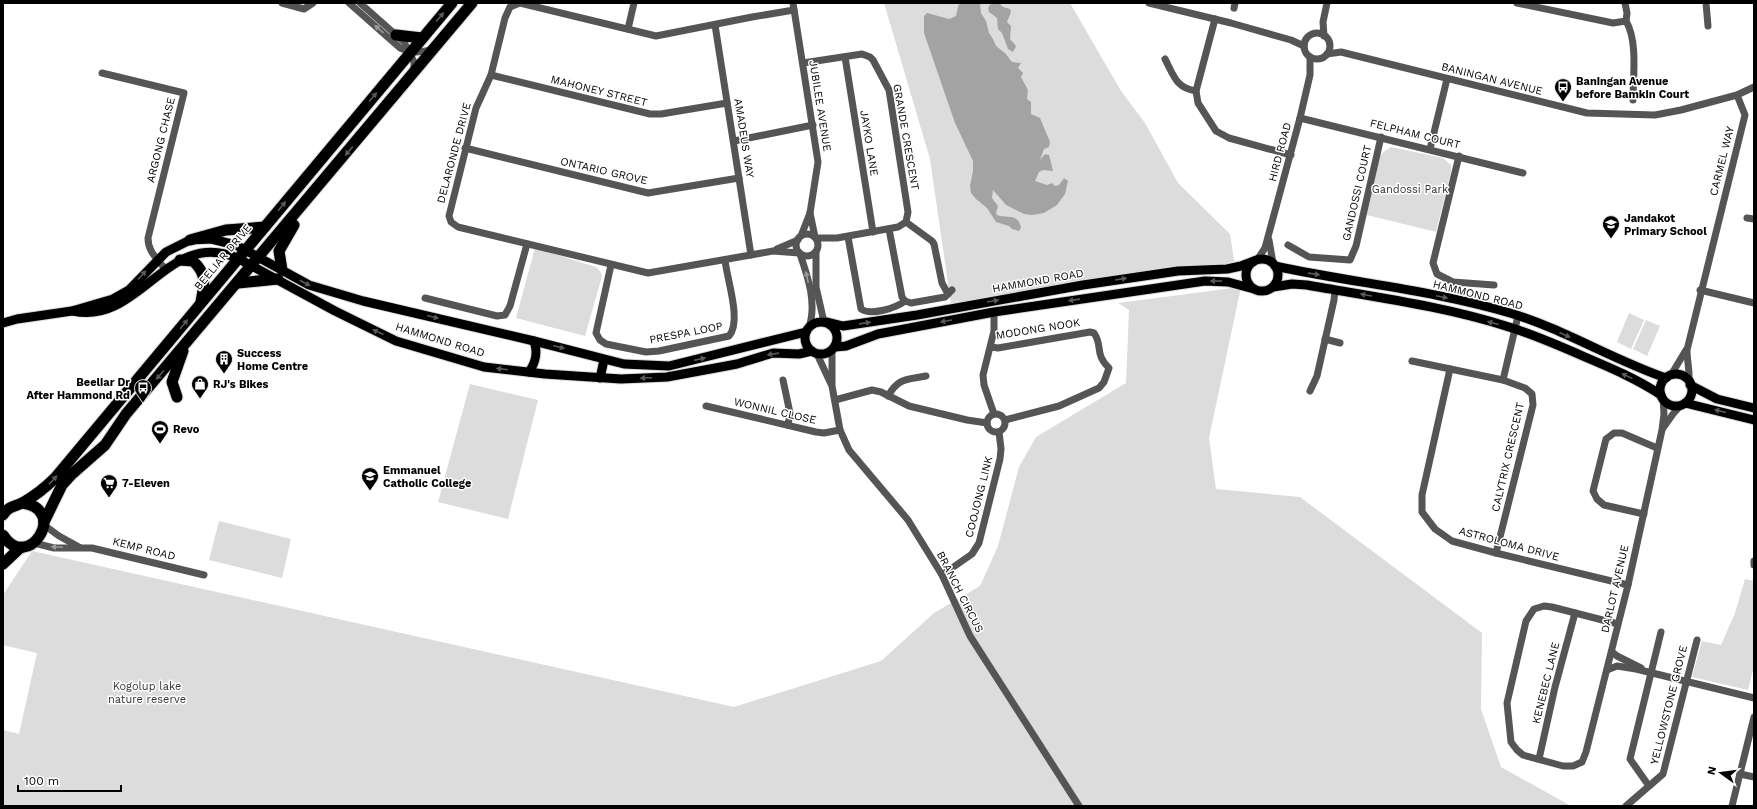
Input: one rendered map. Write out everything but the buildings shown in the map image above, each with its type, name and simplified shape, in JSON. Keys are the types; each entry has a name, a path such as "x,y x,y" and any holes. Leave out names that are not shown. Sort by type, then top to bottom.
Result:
{"highway":[{"name":"BEELIAR DRIVE","path":"3,515 9,508 21,503 46,487 55,478 452,3"},
{"path":"3,564 21,547 34,543 42,534 44,524 62,485 105,445 126,414 238,283 472,3"},
{"path":"396,35 422,38"},
{"path":"238,283 280,275 280,251 286,237 318,187"},
{"path":"190,240 226,230 265,227"},
{"path":"180,260 193,261 204,276 205,282 200,304"},
{"path":"177,397 172,382 185,345"},
{"path":"21,503 36,509 44,524"},
{"path":"3,536 12,545 21,547"}],"main road":[{"name":"HAMMOND ROAD","path":"3,323 17,319 72,311 113,299 129,290 166,252 190,240 211,239 221,240 280,275 335,311 396,341 484,367 600,378 621,379 667,377 737,364 773,353 799,354 814,352"},
{"name":"HAMMOND ROAD","path":"72,311 84,314 115,305 134,295 165,269 180,260 201,253 215,252 243,254"},
{"path":"834,349 838,335 836,330 825,322 813,324 808,330 806,342 814,352 825,354 834,349 878,334 994,312 1205,281 1228,282 1254,289 1264,291 1273,288 1276,284 1278,275 1274,265 1265,259 1256,261 1247,270 1247,281 1254,289"},
{"name":"HAMMOND ROAD","path":"825,322 843,326 917,315 1083,285 1178,271 1227,269 1256,261"},
{"name":"HAMMOND ROAD","path":"1274,265 1298,272 1364,282 1484,306 1518,316 1560,333 1647,372 1669,376"},
{"name":"HAMMOND ROAD","path":"280,275 309,286 340,295 534,341 604,360 644,366 669,366 808,330"},
{"name":"HAMMOND ROAD","path":"1273,288 1292,284 1307,285 1420,305 1515,329 1544,339 1616,370 1646,385 1662,397"},
{"path":"335,311 340,295"},
{"path":"529,372 535,364 537,349 534,341"},
{"path":"600,378 604,360"},
{"path":"1754,408 1717,399 1690,384 1682,376 1669,376 1661,386 1662,397 1669,404 1683,404 1754,420"},
{"path":"1683,404 1691,394 1690,384"}],"street":[{"path":"282,3 304,9 313,3"},
{"path":"350,3 400,48 410,52 420,53 433,49"},
{"path":"360,3 404,42 414,62 414,71"},
{"name":"DELARONDE DRIVE","path":"794,6 715,25 656,36 520,3 515,4 510,7 505,18 491,75 476,108 450,212 452,222 458,227 611,265 651,273 773,251 790,245 800,238"},
{"path":"628,29 634,3"},
{"path":"1149,3 1291,40 1305,42 1314,34 1323,22"},
{"path":"1305,42 1307,54 1310,57 1319,58 1327,54 1329,43 1324,36 1323,22 1327,3"},
{"path":"1518,3 1613,23 1626,21"},
{"path":"1625,3 1627,12 1626,21 1632,30 1634,61 1633,100"},
{"path":"1706,3 1708,26"},
{"name":"JUBILEE AVENUE","path":"794,6 818,162 810,213 800,238"},
{"path":"1215,19 1196,91 1198,103 1216,131 1229,138 1291,155"},
{"name":"AMADEUS WAY","path":"715,25 751,254"},
{"path":"1314,34 1321,34 1324,36"},
{"name":"BANINGAN AVENUE","path":"1329,43 1341,52"},
{"name":"BANINGAN AVENUE","path":"1327,54 1341,52 1587,113 1655,115 1681,110 1737,95 1754,87"},
{"name":"GRANDE CRESCENT","path":"803,63 862,54 870,56 889,90 908,212 906,222"},
{"name":"JAYKO LANE","path":"845,57 873,232"},
{"name":"HIRD ROAD","path":"1256,261 1263,253 1291,155 1310,75 1310,57"},
{"name":"HIRD ROAD","path":"1310,75 1319,58"},
{"path":"1165,59 1179,84 1185,89 1196,91"},
{"name":"ARGONG CHASE","path":"102,73 184,93 148,238 148,246 151,253 158,259 165,269"},
{"name":"MAHONEY STREET","path":"491,75 650,114 661,114 727,103"},
{"path":"1430,149 1447,79"},
{"name":"CARMEL WAY","path":"1690,384 1690,371 1687,363 1686,350 1745,115 1737,95"},
{"name":"FELPHAM COURT","path":"1300,118 1523,173"},
{"path":"734,141 813,125"},
{"name":"GANDOSSI COURT","path":"1288,245 1309,257 1350,260 1356,246 1381,137"},
{"name":"ONTARIO GROVE","path":"465,148 648,193 740,178"},
{"path":"1459,156 1433,264 1437,274 1453,282 1494,285"},
{"name":"JUBILEE AVENUE","path":"810,213 815,238"},
{"path":"808,330 812,319 812,301 807,273 800,253 796,247 800,238 808,234 815,238 848,237 901,226 906,222 934,244 942,283 950,292 946,297 911,303 905,301 902,297 889,229"},
{"name":"HIRD ROAD","path":"1269,234 1269,248 1274,265"},
{"path":"848,237 861,309 868,312 892,308 905,301"},
{"path":"815,238 818,244 816,286 825,322"},
{"path":"800,253 808,256 837,238"},
{"path":"425,298 497,316 504,315 510,306 527,244"},
{"name":"DELARONDE DRIVE","path":"773,251 800,253"},
{"name":"PRESPA LOOP","path":"611,265 596,333 600,340 606,344 646,352 659,351 725,338 733,332 735,320 724,260"},
{"path":"1310,391 1317,376 1334,300 1334,290"},
{"path":"1700,290 1754,303"},
{"path":"994,312 994,331 983,375 984,385 994,414"},
{"path":"1503,380 1518,316"},
{"name":"MODONG NOOK","path":"990,347 998,348 1090,332 1097,336 1099,356 1109,368 1104,382 1099,388 1059,406 1005,420"},
{"path":"1325,339 1340,342"},
{"name":"BRANCH CIRCUS","path":"834,349 832,386 834,400 840,430 849,450 908,520 942,575 970,636 1079,806"},
{"name":"CARMEL WAY","path":"1669,376 1686,350"},
{"name":"BRANCH CIRCUS","path":"814,352 832,386"},
{"name":"CALYTRIX CRESCENT","path":"1412,360 1503,380 1525,388 1532,394 1533,405 1496,554"},
{"name":"ASTROLOMA DRIVE","path":"1450,369 1422,496 1422,512 1434,529 1452,541 1496,554 1628,585"},
{"path":"888,396 894,385 900,381 926,376"},
{"path":"783,380 790,413 788,425"},
{"path":"834,400 872,390 881,392 909,406 966,420 987,423"},
{"name":"DARLOT AVENUE","path":"1540,759 1563,766 1574,766 1582,762 1586,752 1628,585 1662,430 1664,414 1662,397"},
{"name":"DARLOT AVENUE","path":"1662,430 1673,414 1683,404"},
{"name":"WONNIL CLOSE","path":"706,406 816,432 824,433 840,430"},
{"path":"994,414 999,414 1005,420 1004,428 999,432 991,430 987,423 989,417 994,414"},
{"name":"COOJONG LINK","path":"942,575 969,557 977,548 979,543 1000,459 1001,449 999,432"},
{"path":"1644,514 1604,505 1597,499 1594,491 1606,439 1614,433 1622,433 1657,448"},
{"path":"3,505 21,503"},
{"name":"KEMP ROAD","path":"44,524 59,536 79,547"},
{"name":"KEMP ROAD","path":"34,543 54,548 79,547 112,552 204,575"},
{"path":"1540,759 1523,755 1517,750 1511,742 1509,732 1507,703 1526,621 1534,609 1544,606 1618,624"},
{"name":"KENEBEC LANE","path":"1540,759 1555,688 1575,613"},
{"path":"1649,786 1630,760 1649,673 1661,632"},
{"name":"YELLOWSTONE GROVE","path":"1626,806 1663,774 1697,640"},
{"path":"1612,652 1649,673"},
{"path":"1607,670 1617,666 1754,698"},
{"path":"1732,806 1754,717"},
{"path":"1740,774 1754,778"}],"green space":[{"path":"884,3 1070,3 1121,91 1145,123 1178,183 1230,234 1235,266 951,304 930,159"},
{"name":"Gandossi Park","path":"1391,147 1443,158 1451,165 1451,172 1436,232 1367,215 1379,159 1382,153"},
{"path":"535,248 596,267 600,271 602,276 585,336 516,318"},
{"name":"Kogolup lake nature reserve","path":"1241,287 1209,438 1216,489 1300,497 1482,633 1481,709 1501,767 1571,806 3,806 3,730 19,734 37,653 3,645 3,595 32,551 734,707 881,661 934,613 980,586 998,546 1019,467 1036,437 1126,383 1129,310 1118,303"},
{"path":"1629,313 1644,320 1631,349 1617,342"},
{"path":"1646,320 1660,326 1647,356 1633,349"},
{"path":"470,384 538,400 508,519 438,502"},
{"path":"219,521 291,539 282,578 209,560"},
{"path":"1745,579 1754,581 1754,666 1748,690 1692,677 1702,641 1721,645 1735,613"}],"shaded area":[{"path":"959,3 980,3 981,13 986,21 989,33 996,46 1005,53 1012,62 1021,63 1018,68 1023,73 1021,77 1028,90 1027,99 1031,102 1031,114 1040,118 1050,142 1049,147 1044,149 1040,160 1045,154 1049,155 1053,171 1043,170 1039,172 1035,181 1047,185 1052,183 1055,186 1059,185 1064,178 1068,181 1065,194 1057,205 1044,213 1032,215 1024,214 1006,205 993,190 992,198 998,206 996,213 997,215 1011,217 1017,220 1021,228 1019,231 996,222 987,208 971,193 970,186 973,161 955,123 924,33 924,16 927,13 949,19 956,16"},
{"path":"991,3 1000,4 1003,7 1010,9 1011,12 1007,22 1011,26 1010,39 1016,46 1013,52 1008,49 1002,33 998,29 997,18 989,12 988,8"}],"place":[{"name":"Baningan Avenue before Bamkin Court","path":"1563,102"},
{"name":"Jandakot Primary School","path":"1611,239"},
{"name":"Success Home Centre","path":"224,374"},
{"name":"RJ's Bikes","path":"200,399"},
{"name":"Beeliar Dr After Hammond Rd","path":"143,403"},
{"name":"Revo","path":"160,444"},
{"name":"Emmanuel Catholic College","path":"370,491"},
{"name":"7-Eleven","path":"109,498"}]}
